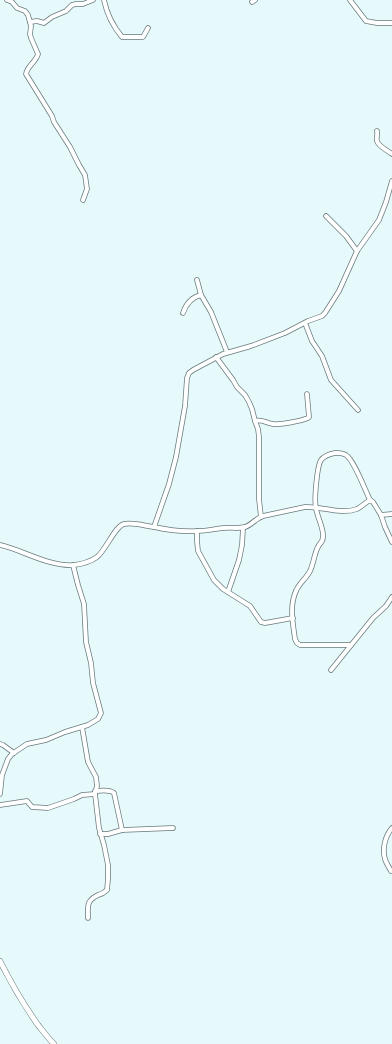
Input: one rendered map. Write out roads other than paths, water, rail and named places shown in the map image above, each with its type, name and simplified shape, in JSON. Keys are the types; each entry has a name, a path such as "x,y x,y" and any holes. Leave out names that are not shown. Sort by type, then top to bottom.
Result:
{"main road":[{"path":"0,961 26,1006 54,1044"}],"street":[{"path":"6,0 12,2 17,8 25,11 28,15 31,26 30,34 38,54 27,70 26,74 52,116 85,175 87,189 83,200"},
{"path":"30,22 44,23 52,17 63,13 72,4 83,4 92,0"},
{"path":"104,0 111,22 122,37 143,37 148,28"},
{"path":"350,0 366,21 392,23"},
{"path":"377,131 378,135 376,139 378,143 392,154"},
{"path":"154,527 169,484 176,457 185,406 188,376 191,371 227,352 251,346 285,333 322,316 328,310 357,252 379,220 392,181"},
{"path":"326,216 346,236 357,252"},
{"path":"197,280 201,295 212,312 227,352"},
{"path":"183,313 188,302 196,296 201,295"},
{"path":"305,323 312,341 322,356 331,380 358,410"},
{"path":"216,357 237,387 245,395 252,409 259,431 259,499 261,517"},
{"path":"255,421 261,420 278,424 308,418 307,394"},
{"path":"351,645 300,645 296,643 295,639 293,600 300,583 310,571 316,552 323,539 323,533 315,507 317,472 319,465 327,455 341,452 347,455 352,461 370,500 373,502 381,515 392,542"},
{"path":"0,545 64,565 73,565 87,562 97,557 122,524 130,523 169,530 197,532 224,528 243,528 261,517 305,507 346,511 358,509 370,500"},
{"path":"381,515 392,514"},
{"path":"228,592 242,545 243,528"},
{"path":"197,532 198,552 214,580 228,592 250,606 261,622 265,623 293,618"},
{"path":"0,794 2,775 8,759 14,753 27,744 46,740 82,727 98,719 101,713 93,683 91,662 86,642 84,604 73,565"},
{"path":"331,670 392,597"},
{"path":"82,727 88,762 96,777 97,786 95,793 100,834 104,845 109,872 108,887 106,892 95,897 89,902 88,918"},
{"path":"0,744 14,753"},
{"path":"0,805 27,801 32,807 48,808 82,795 109,791 114,793 122,830"},
{"path":"100,834 108,834 122,830 173,828"},
{"path":"391,871 385,859 384,852 387,836 392,828"}]}
